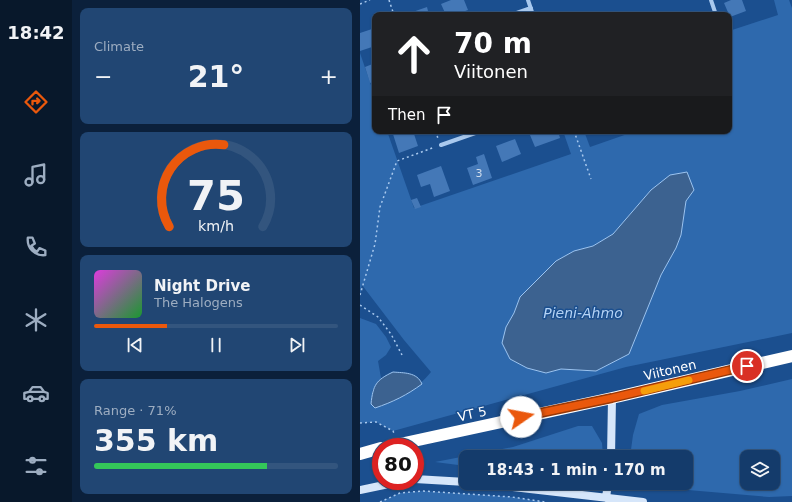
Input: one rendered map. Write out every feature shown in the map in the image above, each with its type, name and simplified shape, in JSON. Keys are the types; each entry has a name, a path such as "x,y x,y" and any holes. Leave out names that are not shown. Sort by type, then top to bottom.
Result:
{"highway":[{"name":"Viitonen","path":"612,398 792,356"},
{"name":"VT 5","path":"424,438 612,398"},
{"path":"360,454 372,451"}],"main road":[{"path":"611,450 612,398"},
{"path":"424,480 459,482"},
{"path":"360,490 372,487"},
{"path":"538,490 643,502"},
{"path":"606,498 607,490"}],"street":[{"path":"528,0 532,12"},
{"path":"710,0 715,12"},
{"path":"520,12 531,8"},
{"path":"440,145 472,134"}],"path":[{"path":"360,4 370,0"},
{"path":"389,0 393,12"},
{"path":"360,295 375,244 380,207 397,161 440,145 437,134"},
{"path":"575,134 591,179"},
{"path":"360,305 378,316 391,334 402,355"},
{"path":"360,423 376,422 393,431 397,438"},
{"path":"380,502 400,493 423,490 511,497 545,502"}],"shaded area":[{"path":"774,0 789,0 792,8 792,333 626,367 393,431 376,422 360,423 360,318 376,324 386,337 391,347 386,355 378,361 381,378 372,391 375,408 392,402 413,390 431,372 404,340 362,285 360,295 360,53 372,88 372,134 388,134 414,208 571,154 564,134 585,134 590,147 627,134 732,134 732,30 778,15","holes":["651,190 694,190 686,201 681,235 676,248 661,275 629,354 596,371 561,369 546,373 506,327 514,313 520,297 556,261 574,251 593,246 613,234"]},
{"path":"792,379 792,496 769,497 688,490 693,490 693,450 631,450 633,435 639,414 662,405 740,391"},
{"path":"578,426 592,426 602,443 602,450 497,450 513,447"},
{"path":"459,457 459,465 435,462"},
{"path":"423,491 512,497 545,502 380,502 400,493"}],"water":[{"name":"Pieni-Ahmo","path":"687,172 694,190 686,201 681,235 676,248 661,275 629,354 596,371 561,369 546,373 527,368 510,359 502,343 506,327 514,313 520,297 556,261 574,251 593,246 613,234 651,190 670,175"},
{"path":"393,372 414,375 422,384 400,398 375,408 371,404 376,384"}],"building":[{"path":"451,0 464,0 468,10 462,12 445,12 441,4"},
{"path":"731,0 742,0 746,11 732,16 732,12 728,12 724,3"},
{"path":"427,7 428,12 413,12"},
{"path":"372,29 372,47 360,51 360,33"},
{"path":"372,64 372,82 370,83 365,67"},
{"path":"393,134 414,134 418,146 399,153"},
{"path":"559,134 560,138 535,147 530,135"},
{"path":"515,139 521,154 502,162 496,146"},
{"path":"484,154 492,178 473,185 467,168 478,164 476,157"},
{"path":"441,166 450,191 434,197 430,184 421,187 417,175"},
{"path":"417,198 421,207 415,209 411,200"}],"slow traffic":[{"path":"644,391 689,380"}],"route":[{"path":"521,417 612,398 747,366"}]}
